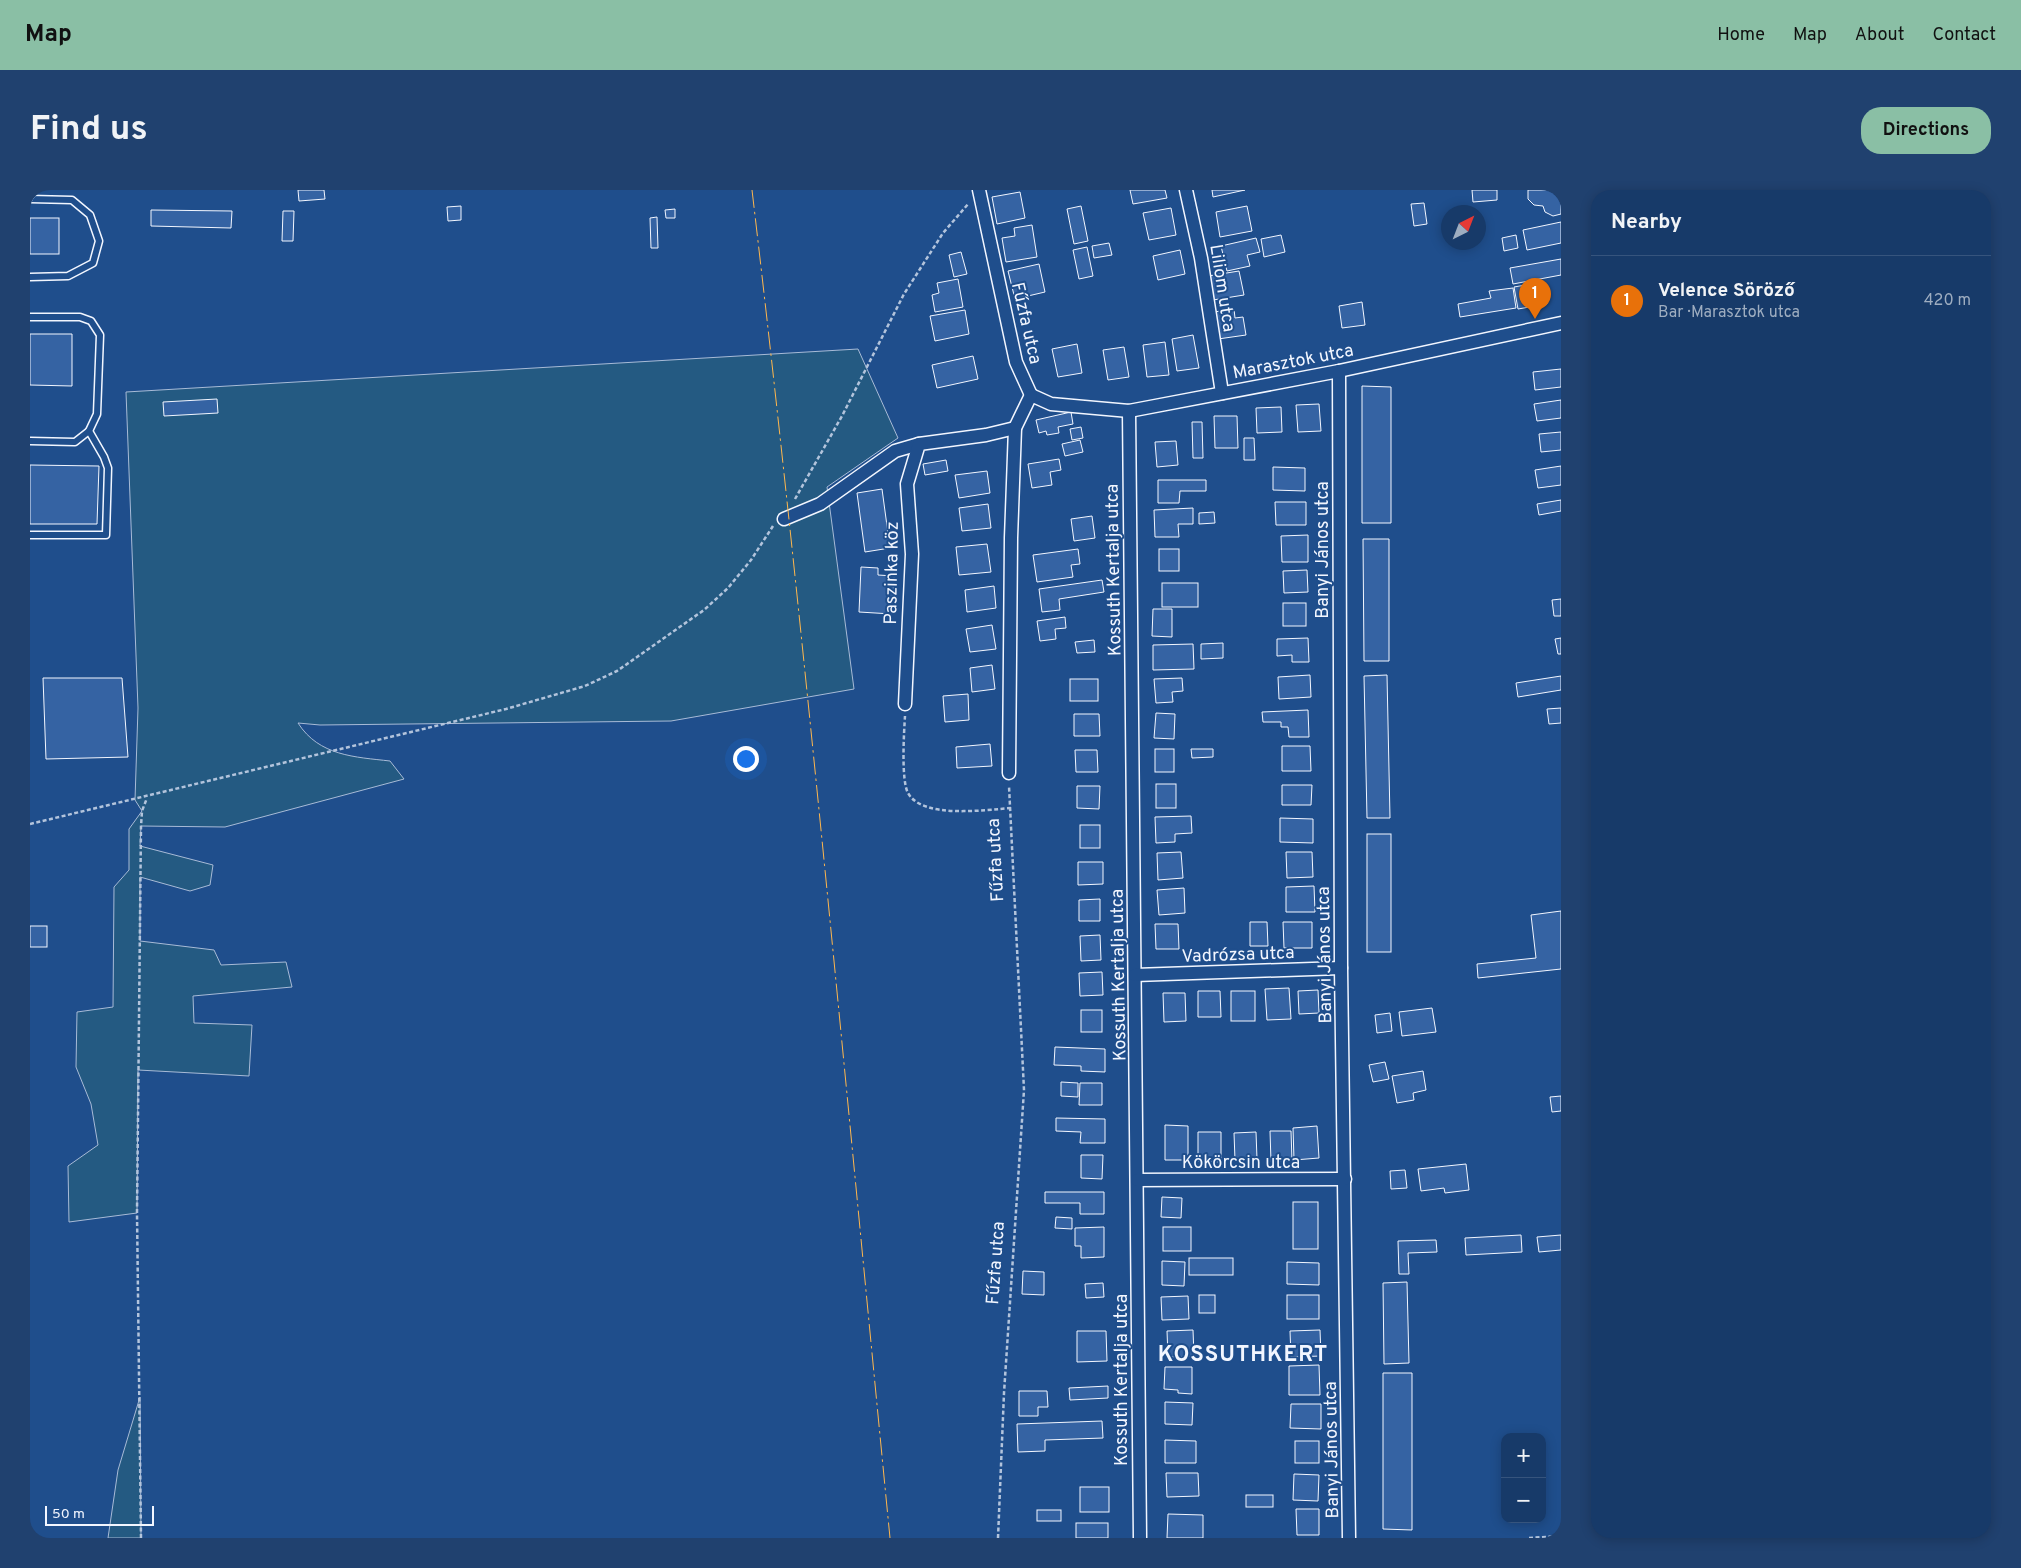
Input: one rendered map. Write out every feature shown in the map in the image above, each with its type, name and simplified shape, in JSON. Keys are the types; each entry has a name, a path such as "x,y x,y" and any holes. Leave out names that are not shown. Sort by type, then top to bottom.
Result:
{"street":[{"name":"Fűzfa utca","path":"980,190 1016,362 1031,395"},
{"name":"Liliom utca","path":"1186,190 1201,258 1222,393"},
{"name":"Marasztok utca","path":"1031,395 1059,406 1129,411 1339,371 1561,323"},
{"name":"Banyi János utca","path":"1339,371 1341,968 1349,1538"},
{"path":"1009,773 1011,538 1015,428 1031,395"},
{"name":"Kossuth Kertalja utca","path":"1129,411 1140,1538"},
{"path":"784,518 820,504 895,450 919,444 986,435 1015,428"},
{"name":"Paszinka köz","path":"905,704 912,554 908,484 919,444"},
{"name":"Vadrózsa utca","path":"1135,975 1341,968"},
{"name":"Kökörcsin utca","path":"1137,1180 1345,1180"}],"lane":[{"path":"30,199 72,200 90,215 99,241 94,263 68,276 30,277"},
{"path":"30,317 80,317 91,321 100,334 98,414 89,431 75,442 30,441"},
{"path":"30,535 106,536 108,468 89,431"}],"path":[{"path":"30,824 506,709 585,686 617,671 704,610 728,588 752,560 776,521 784,518 842,416 904,294 943,233 980,190"},
{"path":"905,704 904,759 907,791 914,801 923,806 954,811 1010,808"},
{"name":"Fűzfa utca","path":"998,1538 1004,1393 1024,1090 1009,773"},
{"path":"141,1538 137,1213 140,826 142,811 147,797"},
{"path":"1528,1538 1561,1536"}],"shaded area":[{"path":"858,349 898,438 827,487 854,689 671,721 320,725 298,723 316,742 339,753 390,761 404,779 225,827 141,826 140,846 213,865 210,885 190,891 140,877 140,941 214,950 221,965 286,962 292,987 193,996 194,1023 252,1025 249,1076 138,1070 137,1213 69,1222 68,1166 98,1145 91,1104 76,1067 77,1012 113,1007 114,887 129,870 129,829 142,811 135,800 138,708 126,392"},
{"path":"140,1397 141,1538 108,1538 118,1470"}],"building":[{"path":"298,190 324,190 325,199 299,201"},
{"path":"1130,190 1165,190 1167,198 1133,204"},
{"path":"1212,190 1245,190 1213,197"},
{"path":"1472,190 1497,190 1497,200 1473,202"},
{"path":"1528,190 1555,190 1561,194 1561,214 1553,216 1545,212 1543,206 1534,205 1528,199"},
{"path":"1020,192 1025,218 997,224 992,197"},
{"path":"1424,203 1427,224 1414,226 1411,204"},
{"path":"461,206 461,220 448,221 447,207"},
{"path":"1081,206 1088,241 1074,244 1067,209"},
{"path":"1247,206 1252,231 1220,237 1216,212"},
{"path":"1171,208 1176,235 1149,240 1143,213"},
{"path":"675,209 675,218 666,218 665,210"},
{"path":"151,210 232,211 231,228 151,226"},
{"path":"283,211 294,211 293,241 282,241"},
{"path":"657,217 658,248 651,248 650,218"},
{"path":"30,218 59,218 59,254 30,254"},
{"path":"1561,222 1561,243 1527,250 1523,230"},
{"path":"1032,225 1037,257 1006,262 1002,238 1015,236 1014,228"},
{"path":"1281,235 1285,252 1264,257 1261,239"},
{"path":"1516,235 1518,248 1504,251 1502,238"},
{"path":"1256,238 1260,252 1247,255 1250,266 1227,271 1221,246"},
{"path":"1109,243 1112,255 1094,258 1092,246"},
{"path":"1087,247 1093,276 1079,279 1073,250"},
{"path":"1180,250 1185,274 1158,280 1153,256"},
{"path":"961,252 967,274 954,277 949,255"},
{"path":"1561,259 1561,275 1513,284 1510,268"},
{"path":"1039,264 1045,292 1015,299 1008,271"},
{"path":"1239,271 1244,295 1213,300 1208,276"},
{"path":"958,279 963,307 935,312 932,295 939,293 937,283"},
{"path":"1543,282 1547,304 1518,309 1514,287"},
{"path":"1513,288 1516,308 1460,317 1458,304 1491,298 1489,291"},
{"path":"1362,302 1365,325 1342,328 1339,306"},
{"path":"1234,309 1235,318 1243,317 1246,335 1218,339 1214,312"},
{"path":"965,310 969,334 935,341 930,316"},
{"path":"30,334 72,334 72,386 30,385"},
{"path":"1193,335 1199,368 1177,371 1172,339"},
{"path":"1165,342 1169,375 1147,377 1143,345"},
{"path":"1077,344 1082,373 1058,377 1052,349"},
{"path":"1124,347 1129,377 1108,380 1103,350"},
{"path":"973,356 978,379 937,388 932,365"},
{"path":"1561,369 1561,387 1535,390 1533,372"},
{"path":"1362,386 1391,387 1391,523 1362,523"},
{"path":"217,399 218,413 164,416 163,402"},
{"path":"1561,400 1561,418 1537,421 1534,404"},
{"path":"1319,404 1321,431 1298,432 1296,405"},
{"path":"1281,407 1282,432 1257,433 1256,408"},
{"path":"1071,412 1073,424 1058,427 1059,433 1047,435 1046,431 1039,433 1036,420"},
{"path":"1214,416 1237,416 1238,448 1215,448"},
{"path":"1192,422 1202,422 1203,458 1193,458"},
{"path":"1081,427 1083,438 1072,440 1070,429"},
{"path":"1561,432 1561,450 1541,452 1539,434"},
{"path":"1244,438 1254,438 1255,460 1244,460"},
{"path":"1080,440 1083,452 1065,456 1062,444"},
{"path":"1176,441 1178,465 1157,467 1155,442"},
{"path":"1059,459 1061,470 1050,472 1052,485 1032,488 1028,464"},
{"path":"946,460 948,471 925,475 923,464"},
{"path":"30,465 99,466 97,524 30,524"},
{"path":"1561,466 1561,485 1538,488 1535,470"},
{"path":"1273,467 1305,468 1305,491 1273,490"},
{"path":"987,471 990,493 959,498 955,475"},
{"path":"1158,480 1206,480 1206,491 1180,491 1179,503 1158,503"},
{"path":"882,489 890,548 865,552 857,493"},
{"path":"1561,500 1561,511 1539,515 1537,504"},
{"path":"1275,502 1306,502 1306,525 1276,525"},
{"path":"988,504 991,528 962,531 959,508"},
{"path":"1193,508 1193,524 1178,524 1179,537 1155,537 1154,510"},
{"path":"1214,512 1215,523 1199,524 1199,513"},
{"path":"1092,516 1095,538 1074,541 1071,519"},
{"path":"1308,535 1308,562 1282,562 1281,536"},
{"path":"1363,539 1389,539 1389,661 1364,661"},
{"path":"987,544 991,572 959,575 956,547"},
{"path":"1078,549 1080,564 1071,565 1073,577 1037,582 1033,555"},
{"path":"1159,549 1179,549 1179,571 1159,571"},
{"path":"861,567 878,568 878,575 894,576 892,614 859,612"},
{"path":"1307,570 1308,592 1284,593 1283,571"},
{"path":"1102,580 1104,592 1059,599 1060,610 1042,612 1039,589"},
{"path":"1162,583 1198,583 1198,607 1162,607"},
{"path":"994,586 996,608 967,612 965,590"},
{"path":"1561,599 1561,616 1554,616 1552,600"},
{"path":"1283,603 1306,603 1306,626 1283,626"},
{"path":"1153,609 1172,609 1172,637 1152,636"},
{"path":"1065,617 1066,628 1055,629 1056,639 1040,641 1037,621"},
{"path":"992,625 996,649 970,652 966,629"},
{"path":"1308,638 1309,662 1292,662 1292,655 1277,656 1277,639"},
{"path":"1561,638 1561,654 1558,654 1555,639"},
{"path":"1094,640 1095,652 1077,653 1075,642"},
{"path":"1223,643 1223,658 1201,659 1201,644"},
{"path":"1193,644 1194,669 1153,670 1153,645"},
{"path":"992,665 995,689 972,692 970,668"},
{"path":"1310,675 1311,697 1279,699 1278,677"},
{"path":"1387,675 1390,818 1367,818 1364,676"},
{"path":"1561,676 1561,690 1518,697 1516,683"},
{"path":"43,678 122,678 128,757 46,759"},
{"path":"1182,678 1183,691 1172,692 1173,702 1156,703 1154,679"},
{"path":"1070,679 1098,679 1098,701 1070,701"},
{"path":"968,694 969,720 945,722 943,696"},
{"path":"1561,708 1561,723 1549,724 1547,709"},
{"path":"1308,710 1309,737 1289,737 1288,727 1281,727 1281,722 1263,722 1262,712"},
{"path":"1156,713 1175,714 1174,739 1154,738"},
{"path":"1074,714 1099,714 1100,736 1074,736"},
{"path":"990,744 992,766 957,768 956,747"},
{"path":"1282,746 1310,746 1311,771 1282,771"},
{"path":"1155,749 1174,749 1174,772 1155,772"},
{"path":"1191,749 1213,749 1213,757 1192,758"},
{"path":"1075,750 1097,750 1098,772 1076,772"},
{"path":"1156,784 1176,784 1176,808 1156,808"},
{"path":"1282,785 1312,785 1311,805 1282,805"},
{"path":"1077,786 1100,786 1099,809 1077,808"},
{"path":"1191,816 1192,833 1175,834 1175,842 1156,843 1155,817"},
{"path":"1280,818 1313,819 1313,843 1280,842"},
{"path":"1080,825 1100,825 1100,848 1080,848"},
{"path":"1367,834 1391,834 1391,952 1367,952"},
{"path":"1181,852 1183,878 1158,880 1157,853"},
{"path":"1286,852 1312,852 1313,877 1287,878"},
{"path":"1078,862 1103,862 1103,884 1078,885"},
{"path":"1314,886 1315,912 1286,912 1286,887"},
{"path":"1184,888 1185,913 1159,915 1157,890"},
{"path":"1100,899 1100,921 1079,921 1079,900"},
{"path":"1561,911 1561,969 1478,978 1477,964 1536,958 1531,915"},
{"path":"1250,922 1267,922 1268,946 1250,946"},
{"path":"1283,922 1312,922 1312,948 1284,948"},
{"path":"1155,924 1178,924 1179,949 1156,949"},
{"path":"30,926 47,926 47,947 30,947"},
{"path":"1100,935 1101,960 1081,961 1080,936"},
{"path":"1102,972 1103,995 1080,996 1079,973"},
{"path":"1289,988 1291,1019 1267,1020 1265,989"},
{"path":"1318,990 1319,1013 1299,1014 1298,991"},
{"path":"1198,991 1220,991 1221,1017 1198,1017"},
{"path":"1231,991 1255,991 1255,1021 1231,1021"},
{"path":"1163,993 1185,993 1186,1021 1164,1022"},
{"path":"1432,1008 1436,1032 1402,1036 1399,1012"},
{"path":"1081,1010 1102,1010 1102,1032 1081,1032"},
{"path":"1390,1013 1392,1031 1377,1033 1375,1015"},
{"path":"1055,1047 1105,1049 1105,1072 1081,1071 1081,1066 1054,1065"},
{"path":"1385,1062 1389,1079 1373,1082 1369,1065"},
{"path":"1423,1071 1426,1090 1413,1093 1414,1100 1397,1103 1392,1076"},
{"path":"1061,1082 1078,1083 1078,1097 1061,1096"},
{"path":"1080,1083 1102,1083 1102,1105 1079,1105"},
{"path":"1561,1096 1561,1111 1552,1112 1550,1097"},
{"path":"1056,1118 1105,1119 1105,1143 1080,1143 1081,1132 1056,1131"},
{"path":"1165,1125 1188,1126 1188,1160 1165,1160"},
{"path":"1317,1126 1319,1158 1294,1160 1293,1128"},
{"path":"1270,1131 1291,1131 1292,1161 1271,1162"},
{"path":"1198,1132 1221,1132 1221,1162 1198,1161"},
{"path":"1256,1132 1257,1159 1235,1160 1234,1133"},
{"path":"1081,1155 1103,1155 1102,1179 1081,1178"},
{"path":"1466,1164 1469,1190 1445,1193 1444,1188 1421,1191 1418,1169"},
{"path":"1405,1170 1407,1188 1391,1189 1390,1171"},
{"path":"1045,1192 1104,1192 1104,1214 1080,1214 1080,1203 1045,1203"},
{"path":"1162,1197 1182,1198 1181,1218 1161,1217"},
{"path":"1293,1202 1318,1202 1318,1249 1293,1249"},
{"path":"1056,1217 1072,1218 1072,1229 1055,1228"},
{"path":"1104,1227 1104,1257 1081,1258 1081,1246 1075,1246 1075,1228"},
{"path":"1163,1227 1191,1227 1191,1251 1163,1251"},
{"path":"1521,1235 1522,1252 1466,1255 1465,1238"},
{"path":"1561,1235 1561,1250 1539,1252 1537,1237"},
{"path":"1436,1240 1437,1252 1408,1253 1409,1274 1399,1274 1398,1241"},
{"path":"1189,1258 1233,1258 1233,1275 1189,1275"},
{"path":"1162,1261 1185,1262 1184,1286 1162,1285"},
{"path":"1287,1262 1319,1263 1319,1285 1287,1284"},
{"path":"1023,1271 1044,1272 1044,1295 1022,1294"},
{"path":"1407,1282 1409,1363 1384,1364 1383,1283"},
{"path":"1103,1283 1104,1297 1086,1298 1085,1284"},
{"path":"1199,1295 1215,1295 1215,1313 1199,1313"},
{"path":"1287,1295 1319,1295 1319,1319 1287,1319"},
{"path":"1188,1296 1189,1319 1162,1320 1161,1297"},
{"path":"1193,1330 1194,1356 1168,1357 1167,1331"},
{"path":"1320,1330 1321,1356 1291,1357 1290,1331"},
{"path":"1077,1331 1106,1331 1107,1361 1077,1362"},
{"path":"1319,1365 1320,1395 1289,1395 1289,1366"},
{"path":"1165,1367 1192,1367 1192,1394 1164,1389"},
{"path":"1383,1373 1412,1373 1412,1530 1383,1529"},
{"path":"1108,1386 1108,1398 1070,1400 1069,1388"},
{"path":"1019,1391 1047,1391 1048,1407 1038,1407 1038,1416 1019,1416"},
{"path":"1165,1402 1193,1403 1192,1425 1165,1424"},
{"path":"1291,1404 1321,1404 1321,1429 1290,1428"},
{"path":"1102,1421 1103,1438 1045,1440 1045,1451 1018,1452 1017,1424"},
{"path":"1165,1440 1196,1441 1196,1463 1165,1463"},
{"path":"1295,1441 1319,1441 1319,1463 1295,1463"},
{"path":"1166,1473 1198,1473 1199,1496 1167,1497"},
{"path":"1294,1474 1319,1475 1318,1501 1293,1500"},
{"path":"1080,1487 1109,1487 1109,1512 1080,1512"},
{"path":"1246,1495 1273,1495 1273,1507 1246,1507"},
{"path":"1296,1509 1319,1509 1319,1535 1297,1535"},
{"path":"1037,1510 1061,1510 1061,1521 1037,1521"},
{"path":"1168,1514 1203,1515 1203,1538 1167,1538"},
{"path":"1076,1523 1108,1523 1108,1538 1076,1538"}],"power":[{"path":"752,190 790,526 890,1538"}],"place":[{"name":"Velence Söröző","path":"1535,319"}],"district":[{"name":"KOSSUTHKERT","path":"1243,1353"}]}
